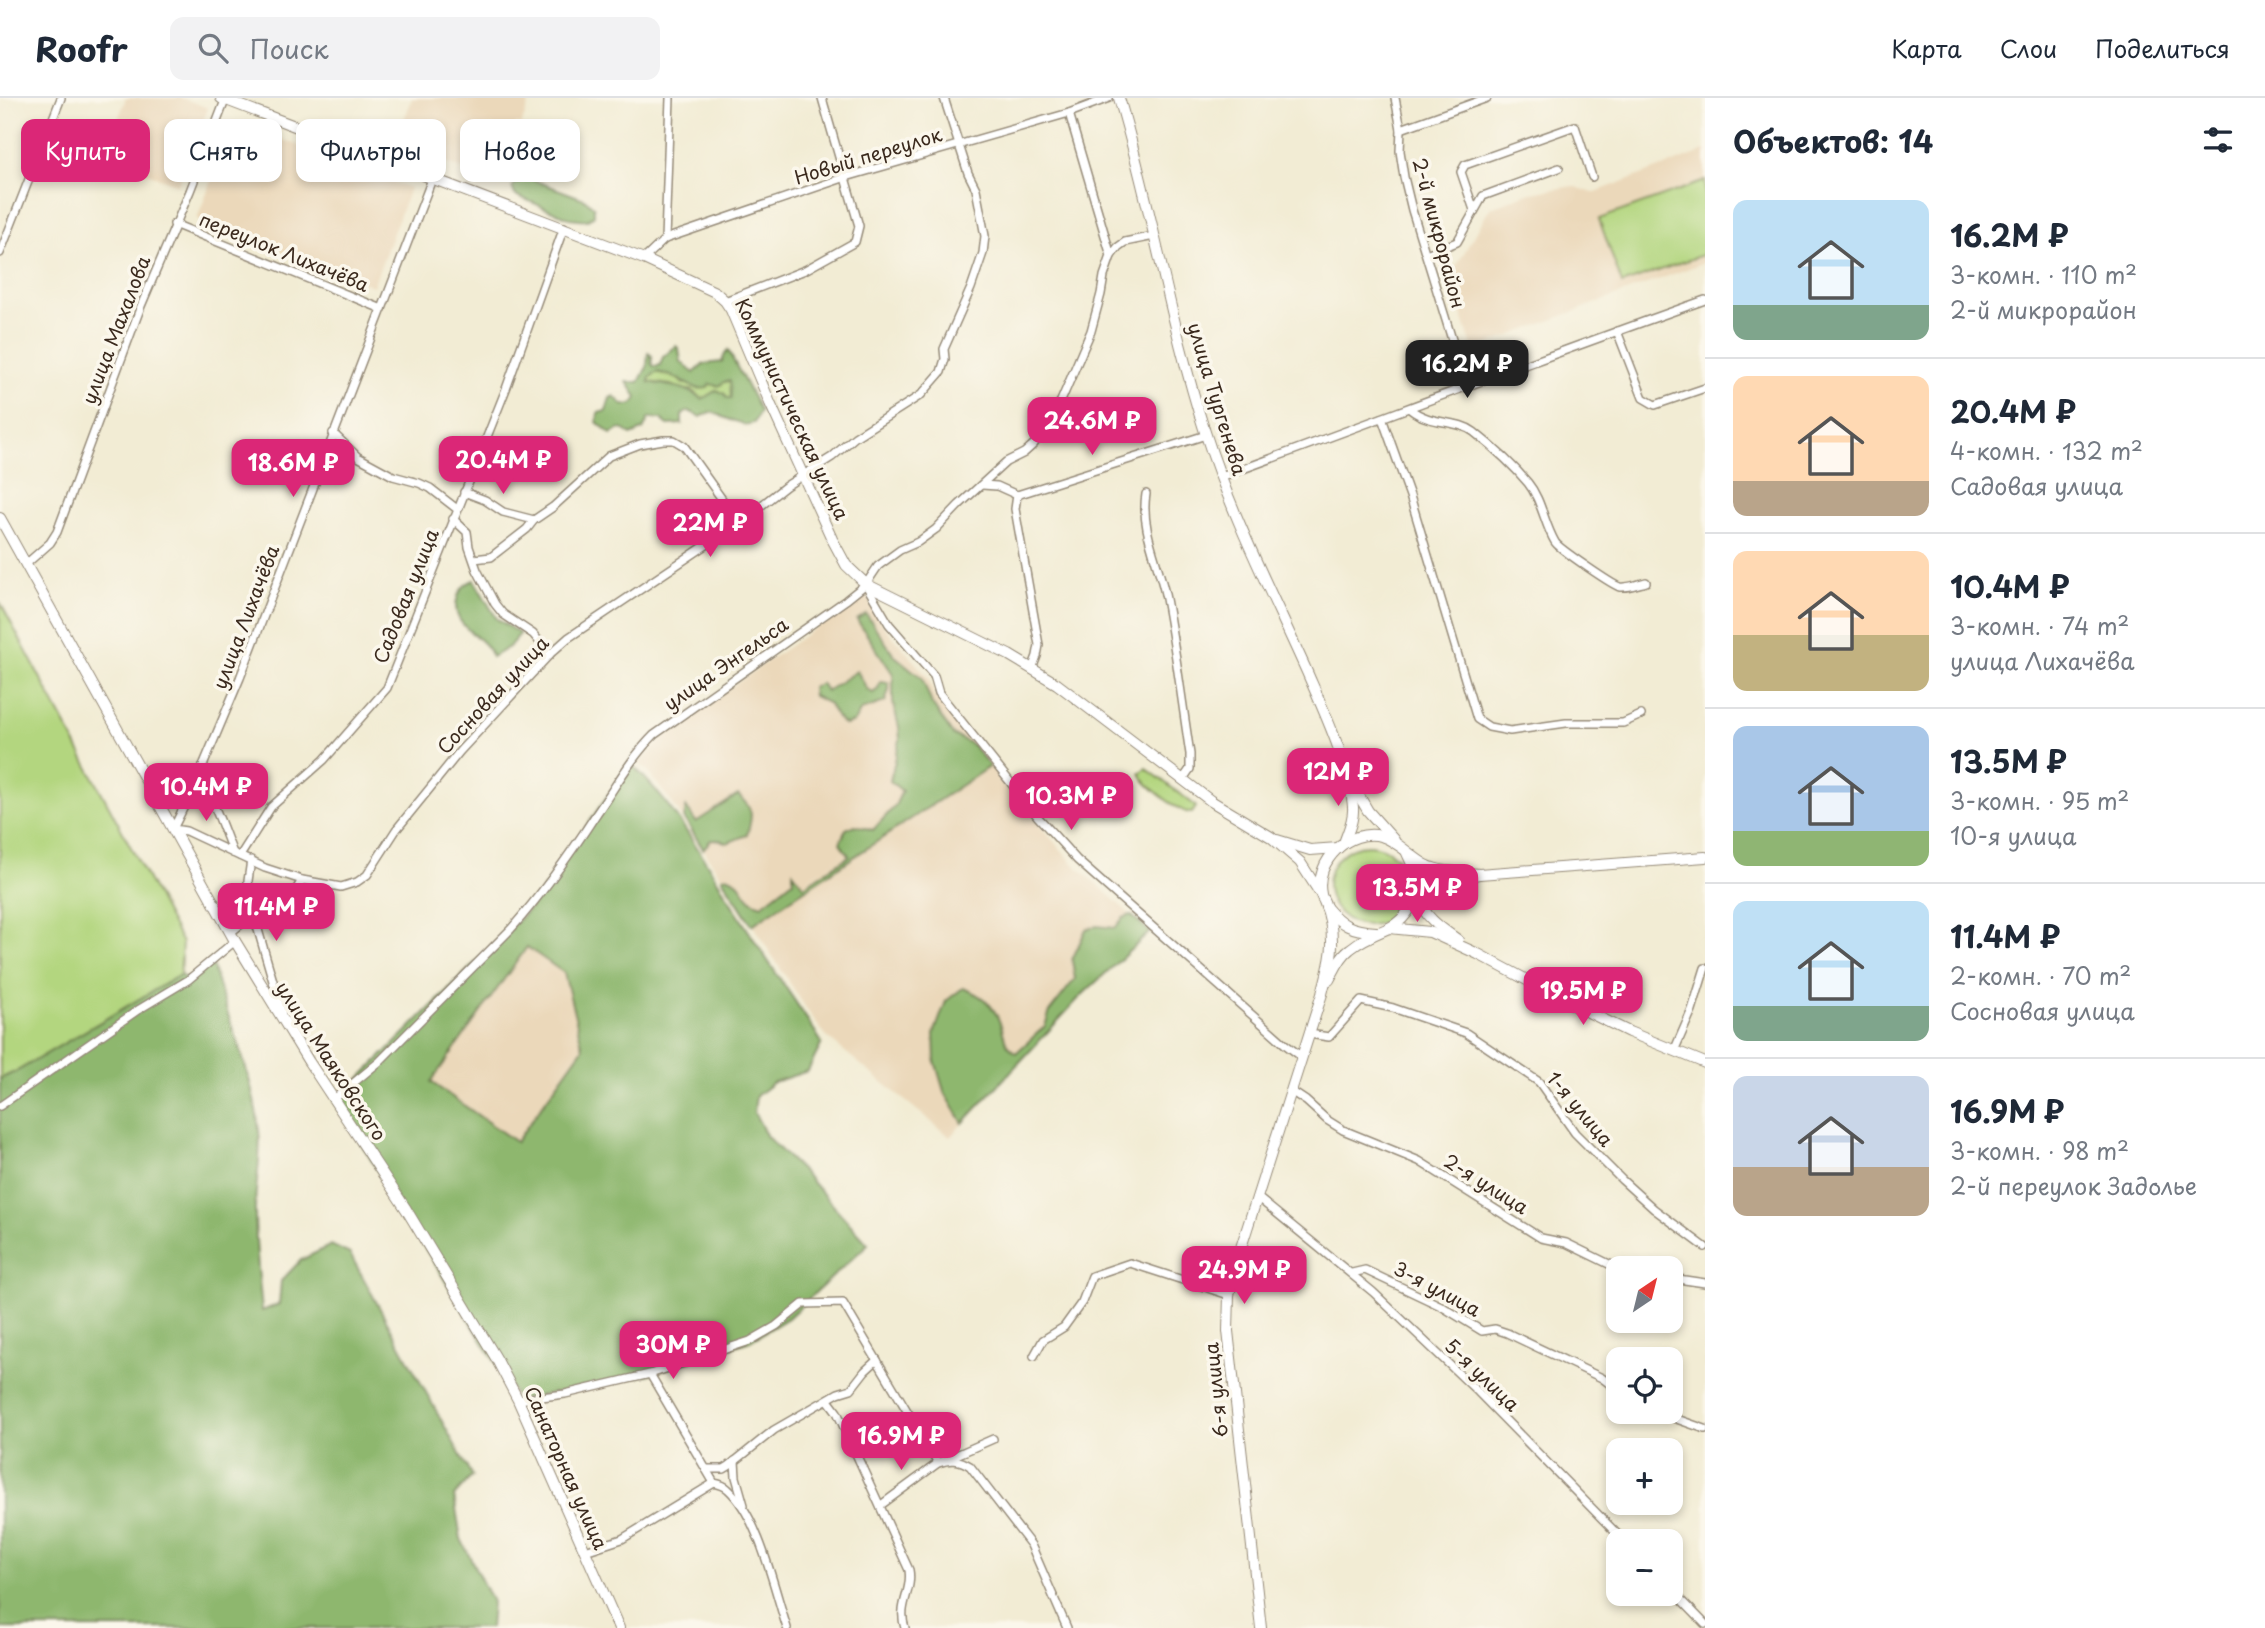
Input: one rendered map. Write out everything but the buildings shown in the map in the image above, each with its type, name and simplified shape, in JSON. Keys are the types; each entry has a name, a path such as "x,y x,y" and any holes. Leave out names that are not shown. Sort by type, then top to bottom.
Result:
{"street":[{"path":"0,253 61,98"},
{"path":"665,239 670,98"},
{"path":"725,300 805,270 855,242 859,226 822,98"},
{"name":"Сосновая улица","path":"173,830 186,831 265,868 302,880 341,887 357,882 368,875 396,830 460,751 568,638 739,523 803,475 832,457 855,437 921,395 941,372 945,359 944,349 963,310 983,253 985,236 976,189 968,173 944,98"},
{"name":"Новый переулок","path":"644,259 665,239 846,177 1069,113 1110,98"},
{"name":"улица Тургенева","path":"1119,98 1136,155 1180,341 1206,436 1321,704 1347,776 1353,808 1352,823 1341,846"},
{"name":"2-й микрорайон","path":"1395,98 1401,129 1400,151 1404,177 1466,385"},
{"path":"1401,129 1487,98"},
{"name":"Коммунистическая улица","path":"224,99 296,126"},
{"name":"улица Махалова","path":"26,564 50,543 57,532 141,306 224,99"},
{"path":"1069,113 1111,256"},
{"path":"1474,210 1461,172 1465,165 1575,126 1592,177"},
{"path":"1426,254 1457,242 1474,210 1487,193 1559,168"},
{"name":"улица Лихачёва","path":"173,830 197,780 244,665 430,182"},
{"name":"Коммунистическая улица","path":"443,182 644,259 701,285 725,300 846,565 866,584 1057,684 1211,801 1271,837 1300,862 1320,893"},
{"name":"переулок Лихачёва","path":"174,224 382,309"},
{"name":"Садовая улица","path":"236,854 271,807 324,760 387,688 506,389 564,228"},
{"path":"1111,256 1125,243 1154,236"},
{"name":"улица Энгельса","path":"334,1099 379,1062 529,909 629,763 654,735 866,584 878,566 936,529 1006,462 1024,453 1034,444 1060,401 1091,331 1111,256"},
{"path":"1222,477 1410,409 1466,385 1705,300"},
{"path":"1617,331 1643,398 1655,405 1705,388"},
{"path":"1410,409 1426,419 1471,429 1486,442 1528,483 1554,541 1564,552 1616,586 1646,582"},
{"path":"1382,418 1410,496 1476,719 1489,727 1510,731 1566,723 1623,723 1641,715"},
{"path":"333,433 358,457 393,476 430,488 457,509"},
{"path":"982,485 997,486 1017,495 1206,436"},
{"path":"474,559 491,557 553,507 609,456 640,444 663,440 674,440 684,446 739,523"},
{"path":"464,492 485,500 503,512 534,520"},
{"path":"1017,495 1015,509 1039,645 1032,669"},
{"path":"1146,495 1144,506 1147,528 1166,597 1190,754 1191,769 1183,779"},
{"name":"улица Маяковского","path":"0,518 232,937 477,1324"},
{"path":"453,519 467,532 474,559 495,604 503,614 533,634 550,654"},
{"path":"866,584 889,624 933,676 939,693 1038,817 1077,860 1302,1057"},
{"name":"улица Тургенева","path":"1347,776 1368,811 1396,843"},
{"path":"197,780 204,788 236,854"},
{"path":"1377,932 1357,930 1338,921 1320,893 1326,862 1341,846 1356,837 1380,836 1396,843 1406,853 1429,867 1479,874"},
{"name":"Коммунистическая улица","path":"1271,837 1310,850 1341,846"},
{"path":"1406,853 1416,874 1417,893 1424,911 1433,922 1478,954"},
{"path":"1322,994 1340,959 1348,950 1402,919 1417,893 1430,884 1479,874 1705,857"},
{"path":"251,860 247,881 254,916 286,1026"},
{"path":"0,1106 138,1010 188,980 254,916 282,906 296,892 302,880"},
{"path":"1322,994 1332,940 1326,906"},
{"path":"1389,928 1430,932 1574,1005 1705,1063"},
{"path":"1674,1051 1692,1010 1705,968"},
{"name":"6-я улица","path":"1261,1628 1228,1331 1229,1295 1238,1256 1322,994"},
{"name":"1-я улица","path":"1309,1034 1329,1037 1361,1001 1393,1008 1466,1033 1539,1082 1575,1133 1622,1180 1654,1209 1705,1247"},
{"name":"2-я улица","path":"1291,1091 1326,1120 1419,1161 1541,1238 1566,1244 1606,1263"},
{"name":"5-я улица","path":"1257,1196 1352,1273 1478,1392 1612,1529"},
{"path":"1034,1356 1044,1340 1064,1327 1082,1302 1093,1276 1130,1263 1229,1295"},
{"name":"3-я улица","path":"1352,1273 1365,1270 1441,1306 1482,1331 1495,1329 1507,1333 1606,1381"},
{"path":"1684,1280 1705,1283"},
{"path":"518,1400 565,1394 650,1374 750,1341 776,1326 803,1304 843,1303 939,1463"},
{"name":"Санаторная улица","path":"477,1324 518,1400 619,1628"},
{"path":"706,1469 724,1469 774,1430 838,1393 851,1389 877,1360"},
{"path":"650,1374 713,1483"},
{"path":"828,1400 837,1412 909,1570 909,1584 902,1608 905,1628"},
{"path":"1683,1421 1705,1429"},
{"path":"881,1505 939,1463 993,1439"},
{"path":"735,1461 736,1477 745,1508 766,1560 787,1628"},
{"path":"939,1463 961,1461 970,1466 1031,1545 1067,1628"},
{"path":"585,1551 622,1538 713,1483 726,1486 745,1508"},
{"path":"1683,1601 1705,1624"}],"shaded area":[{"path":"126,98 182,98 208,108 204,119 164,119 164,180 150,174 150,119 118,119"},
{"path":"412,98 531,98 523,119 460,119 460,168 446,163 446,119 404,119"},
{"path":"282,139 296,145 296,182 394,182 410,188 373,286 197,219 211,182 282,182"},
{"path":"1705,151 1705,262 1473,350 1450,277 1490,208 1525,194 1573,186 1593,193"},
{"path":"865,593 885,627 929,679 934,695 1035,820 1074,864 1150,932 1081,996 950,1137 828,1038 684,819 639,763 673,728"},
{"path":"527,947 564,973 583,1048 516,1142 431,1082"}],"green space":[{"path":"1705,181 1705,254 1622,284 1599,219"},
{"path":"518,182 539,182 584,199 594,207 594,215 588,220 569,218 515,195 512,187"},
{"path":"676,346 681,362 694,373 704,364 722,362 728,350 760,411 754,423 745,425 713,412 701,417 689,411 682,415 682,424 668,425 661,419 649,418 643,430 631,435 621,429 611,434 597,422 598,413 606,411 610,398 614,396 623,405 633,403 637,397 627,382 639,382 647,367 648,353 652,356 652,365 656,367 660,365 663,357","holes":["657,372 698,388 707,388 710,384 719,386 730,381 731,398 717,390 702,399 684,389 649,382 650,377"]},
{"path":"656,372 677,378 683,384 731,381 731,399 703,399 692,390 679,390 671,385 649,382"},
{"path":"474,580 497,619 520,634 509,647 492,657 458,616 458,596 464,586"},
{"path":"0,602 182,943 180,975 0,1079"},
{"path":"866,614 895,656 922,678 932,704 953,735 972,744 990,766 752,925 722,878 727,876 734,879 750,899 762,905 793,881 793,872 804,886 849,856 840,843 846,829 855,825 873,830 895,806 902,791 890,781 900,740 893,703 893,674 857,620"},
{"path":"857,671 867,689 873,693 880,682 889,683 889,690 885,702 861,710 854,722 845,725 828,703 813,696 812,688 821,683 826,691"},
{"path":"630,763 648,781 679,821 822,1043 808,1071 774,1082 756,1096 754,1112 767,1137 803,1172 868,1244 788,1318 750,1341 650,1374 518,1400 334,1099 350,1088 529,909","holes":["527,947 564,973 583,1048 516,1142 431,1082"]},
{"path":"1146,768 1192,803 1196,807 1192,813 1172,804 1155,791 1140,773"},
{"path":"738,795 751,813 747,835 727,843 711,840 703,849 684,818 686,807 696,822"},
{"path":"1368,845 1383,848 1396,857 1405,870 1408,885 1405,900 1396,913 1383,922 1368,925 1353,922 1340,913 1331,900 1328,885 1331,870 1340,857 1353,848"},
{"path":"1131,915 1150,932 1081,996 963,1123 944,1091 935,1061 934,1034 946,1001 963,988 981,997 994,1010 1006,1042 1016,1053 1045,1026 1050,1011 1075,979 1072,960 1086,929 1097,926 1115,928 1123,918"},
{"path":"211,961 256,1107 260,1151 255,1223 262,1311 279,1304 281,1281 301,1260 331,1245 350,1254 472,1476 454,1496 461,1539 492,1602 490,1628 0,1628 0,1079 180,975 188,980"}]}
